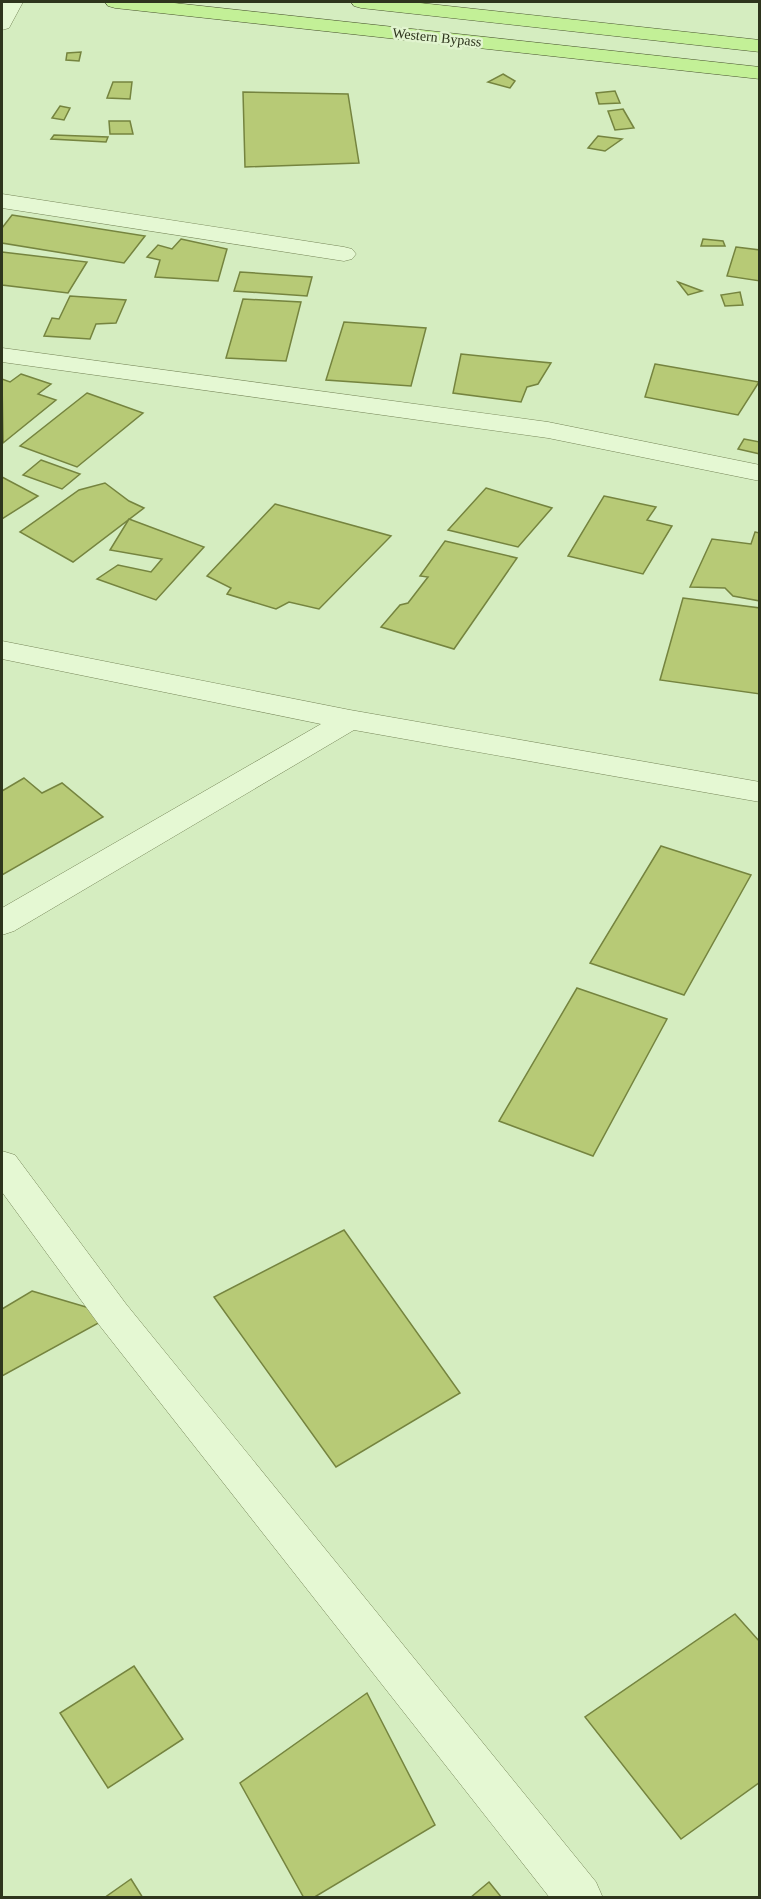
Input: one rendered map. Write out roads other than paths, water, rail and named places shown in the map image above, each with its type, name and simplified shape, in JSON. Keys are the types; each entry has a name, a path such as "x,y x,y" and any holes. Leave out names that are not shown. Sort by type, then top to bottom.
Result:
{"main road":[{"name":"Western Bypass","path":"115,2 759,74"},
{"name":"Western Bypass","path":"361,2 759,46"}],"street":[{"path":"2,24 13,2"},
{"path":"2,201 344,254"},
{"path":"2,355 548,430 759,473"},
{"path":"2,650 350,720 759,792"},
{"path":"2,923 350,720"},
{"path":"2,1166 113,1315 580,1898"}]}
